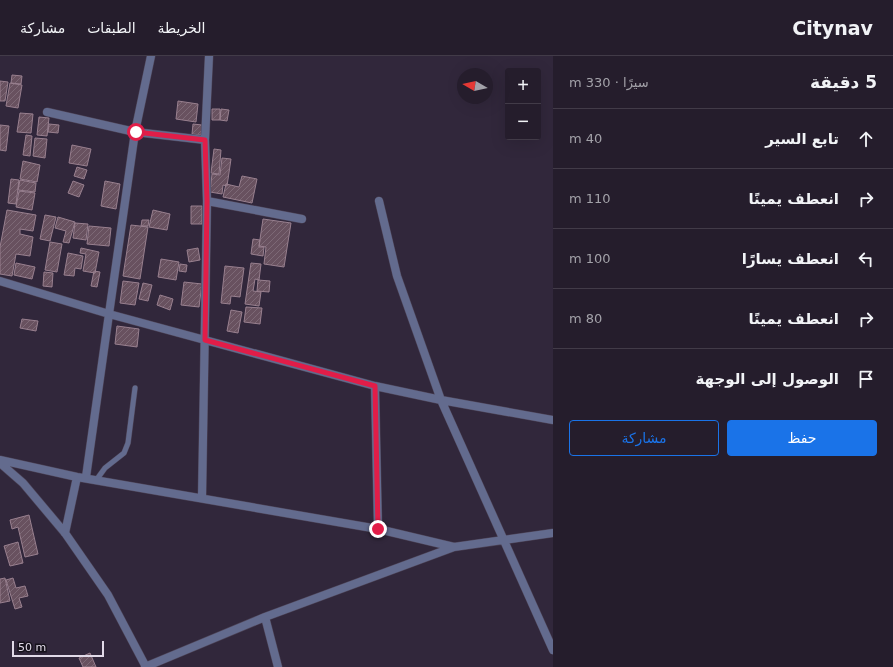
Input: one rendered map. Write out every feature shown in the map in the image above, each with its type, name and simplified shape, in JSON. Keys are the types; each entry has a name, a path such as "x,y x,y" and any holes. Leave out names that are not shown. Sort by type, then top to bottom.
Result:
{"street":[{"path":"86,477 136,132 151,56"},
{"path":"202,498 207,201 205,140 209,56"},
{"path":"47,112 136,132 205,140"},
{"path":"207,201 302,219"},
{"path":"380,201 397,276 441,400 553,650"},
{"path":"0,281 109,314 375,386 441,400 553,420"},
{"path":"375,386 378,529"},
{"path":"0,462 77,477 86,477 378,529 454,547"},
{"path":"0,462 23,483 65,533 108,595 145,667 265,617 454,547 553,533"},
{"path":"65,533 77,477"},
{"path":"265,617 278,667"}],"lane":[{"path":"97,479 105,468 124,453 128,443 135,388"}],"building":[{"path":"12,75 22,76 21,84 11,83"},
{"path":"0,81 8,82 5,101 0,101"},
{"path":"10,83 22,85 18,108 6,106"},
{"path":"178,101 198,104 196,122 176,119"},
{"path":"212,109 220,109 220,120 212,120"},
{"path":"221,109 229,110 227,121 220,120"},
{"path":"20,113 33,114 31,133 17,132"},
{"path":"39,117 49,118 47,136 37,135"},
{"path":"49,124 59,125 58,133 48,132"},
{"path":"193,124 202,125 201,135 192,134"},
{"path":"0,125 9,126 6,151 0,150"},
{"path":"26,135 32,136 30,156 23,155"},
{"path":"35,138 47,139 45,158 33,156"},
{"path":"72,145 91,149 87,166 69,163"},
{"path":"214,149 221,150 219,174 211,173"},
{"path":"222,158 231,159 227,186 223,185 222,194 210,192 212,174 220,175"},
{"path":"23,161 40,165 37,182 20,179"},
{"path":"77,167 87,170 84,179 74,176"},
{"path":"242,176 257,179 252,203 223,197 226,184 239,187"},
{"path":"11,179 19,180 16,204 8,203"},
{"path":"20,180 36,183 35,192 18,190"},
{"path":"73,181 84,185 79,197 68,193"},
{"path":"105,181 120,184 116,209 101,206"},
{"path":"19,191 35,193 32,210 16,207"},
{"path":"191,206 202,206 202,224 191,224"},
{"path":"7,210 36,215 33,231 20,229 20,234 33,237 30,256 16,254 12,276 0,274 0,247"},
{"path":"153,210 170,214 167,230 149,227"},
{"path":"45,215 56,217 50,241 40,239"},
{"path":"58,217 75,222 69,243 63,242 66,231 55,228"},
{"path":"263,219 291,223 284,267 264,264 266,247 259,246"},
{"path":"142,220 149,220 148,226 141,226"},
{"path":"75,223 88,224 86,240 73,238"},
{"path":"131,225 148,227 140,279 123,276"},
{"path":"89,226 111,228 109,246 87,244"},
{"path":"253,239 260,240 259,247 264,247 263,256 251,254"},
{"path":"50,242 62,244 57,272 45,270"},
{"path":"81,248 99,252 95,273 83,271 86,254 80,253"},
{"path":"198,248 200,260 189,262 187,250"},
{"path":"68,253 83,256 81,269 75,268 74,276 64,275"},
{"path":"161,259 179,262 176,280 158,277"},
{"path":"16,263 35,267 32,279 14,275"},
{"path":"251,263 261,264 259,280 255,279 253,291 261,292 259,306 245,304"},
{"path":"180,264 187,265 186,272 179,271"},
{"path":"225,266 244,268 240,297 231,296 230,304 221,303"},
{"path":"94,271 100,272 97,287 91,286"},
{"path":"44,272 53,273 52,287 43,286"},
{"path":"258,280 270,281 269,292 257,291"},
{"path":"123,281 139,283 135,305 120,303"},
{"path":"184,282 202,284 199,307 181,305"},
{"path":"143,283 152,285 148,301 139,299"},
{"path":"160,295 173,299 170,310 157,305"},
{"path":"246,307 262,308 260,324 244,322"},
{"path":"231,310 242,312 238,333 227,331"},
{"path":"22,319 38,321 36,331 20,328"},
{"path":"117,326 139,329 137,347 115,344"},
{"path":"29,515 38,554 25,557 18,527 12,529 10,520"},
{"path":"18,542 23,563 10,566 4,546"},
{"path":"5,578 10,601 0,603 0,579"},
{"path":"13,578 16,588 25,586 28,596 19,598 22,607 15,609 6,580"},
{"path":"90,653 96,667 83,667 79,658"}],"route":[{"path":"136,132 205,140 207,201 205,340 375,386 378,529"}]}
